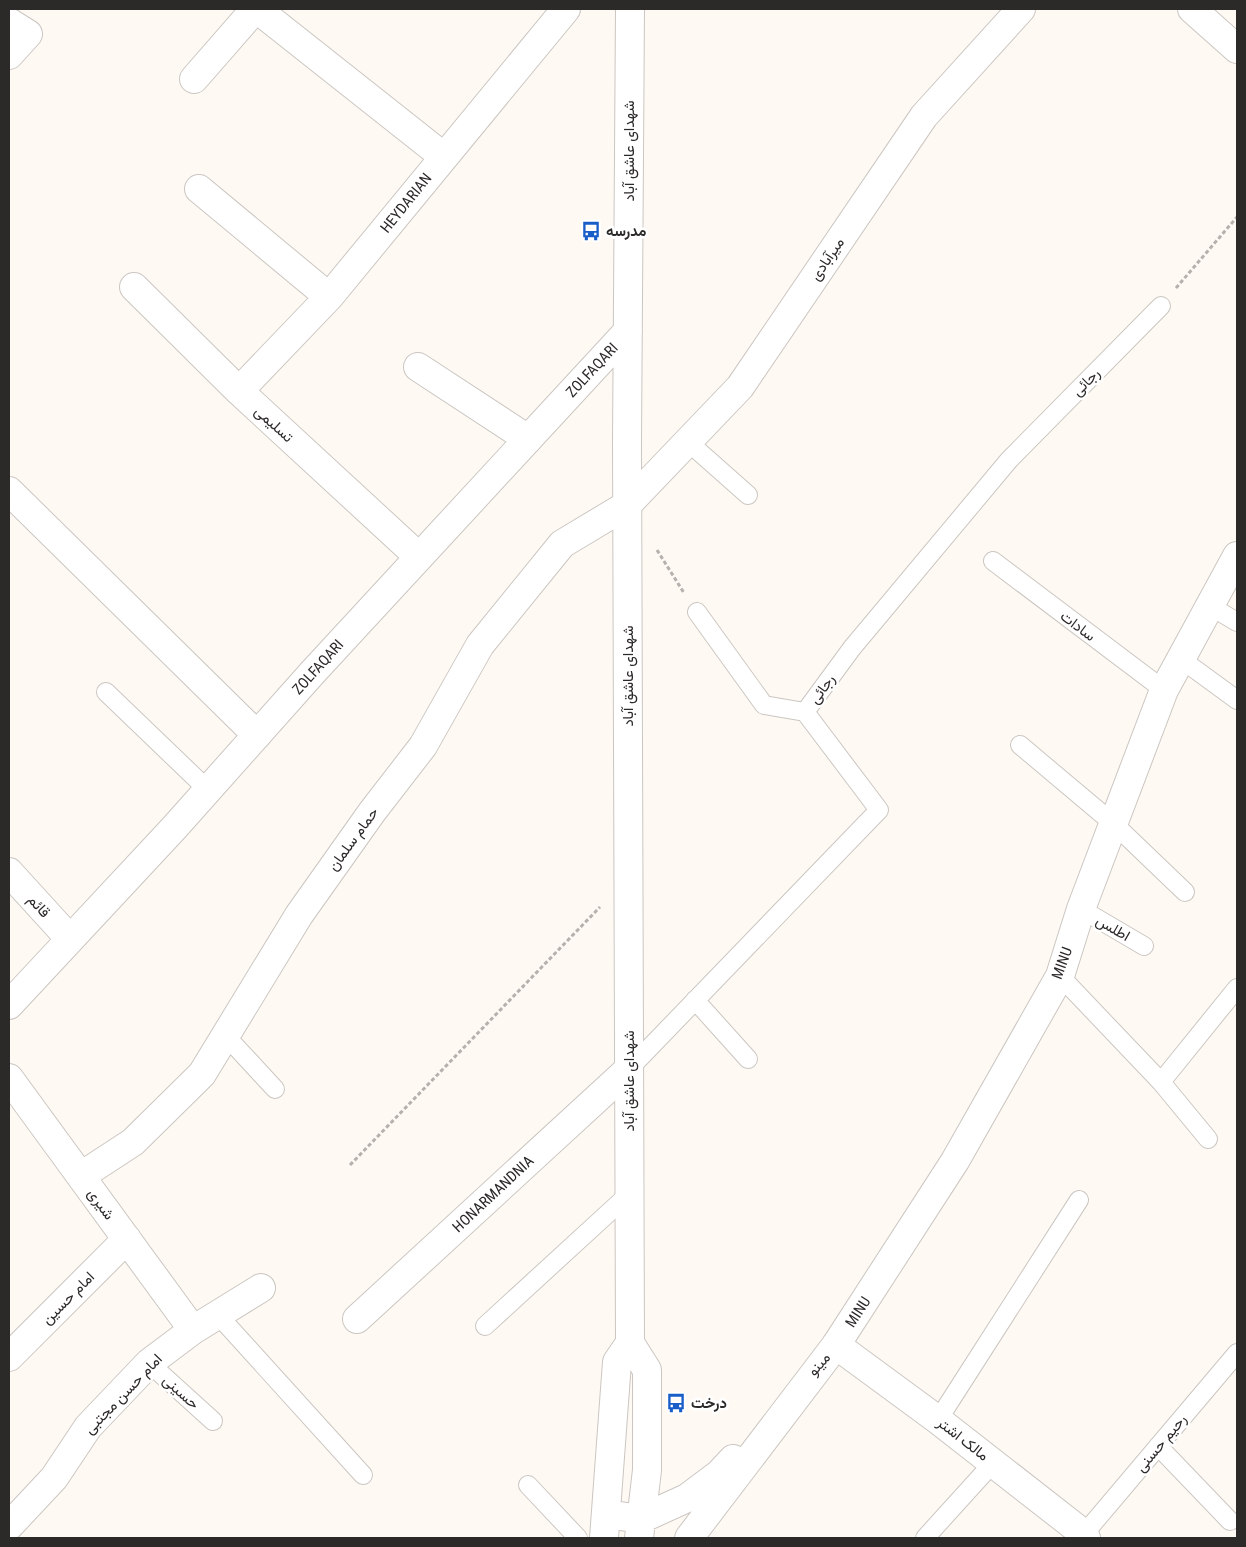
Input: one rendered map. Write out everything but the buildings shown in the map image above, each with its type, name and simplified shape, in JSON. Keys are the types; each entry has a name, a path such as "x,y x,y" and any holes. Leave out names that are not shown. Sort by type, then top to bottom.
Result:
{"street":[{"path":"194,79 256,9 444,156"},
{"name":"HEYDARIAN","path":"238,391 328,297 566,9"},
{"name":"شهدای عاشق آباد","path":"630,9 627,505 630,1343"},
{"name":"میرآبادی","path":"627,505 740,387 924,116 1021,9"},
{"path":"1192,9 1237,50"},
{"path":"9,22 28,34 9,56"},
{"path":"199,189 328,297"},
{"name":"تسلیمی","path":"134,287 238,391 419,557"},
{"name":"ZOLFAQARI","path":"9,1005 628,331"},
{"path":"418,367 528,439"},
{"path":"9,491 257,735"},
{"name":"حمام سلمان","path":"80,1176 132,1142 202,1074 299,915 372,812 423,746 480,644 562,544 627,505"},
{"name":"MINU","path":"836,1345 956,1161 1060,976 1081,909 1164,690 1237,556"},
{"name":"قائم","path":"9,872 70,939"},
{"name":"HONARMANDNIA","path":"357,1319 629,1069"},
{"name":"شیری","path":"9,1078 193,1330"},
{"name":"امام حسین","path":"9,1358 127,1239"},
{"name":"امام حسن مجتبی","path":"9,1526 54,1478 88,1427 149,1363 193,1330 260,1288"},
{"path":"630,1343 647,1370 646,1470 640,1529 605,1526 617,1362 630,1343"},
{"name":"مالک اشتر","path":"836,1345 938,1420 1085,1536"},
{"name":"مینو","path":"640,1529 719,1474 836,1345"},
{"name":"مینو","path":"689,1538 836,1345"}],"lane":[{"name":"رجائی","path":"629,1069 879,810 805,712 852,648 1009,460 1161,306"},
{"path":"688,442 748,495"},
{"name":"سادات","path":"993,561 1164,690"},
{"path":"1210,606 1237,622"},
{"path":"697,612 764,705 805,712"},
{"path":"1182,659 1237,700"},
{"path":"106,692 208,790"},
{"path":"1020,745 1114,824 1185,892"},
{"name":"اطلس","path":"1081,909 1144,946"},
{"path":"1060,976 1161,1082 1208,1139"},
{"path":"1161,1082 1237,988"},
{"path":"695,1000 748,1058"},
{"path":"226,1036 275,1089"},
{"path":"485,1326 629,1194"},
{"path":"938,1420 1079,1200"},
{"path":"218,1315 364,1475"},
{"name":"رحیم حسنی","path":"1085,1536 1237,1353"},
{"name":"حسینی","path":"149,1363 213,1421"},
{"path":"1158,1446 1230,1521"},
{"path":"925,1538 993,1463"},
{"path":"528,1485 578,1538"}],"path":[{"path":"1161,306 1237,217"},
{"path":"654,546 697,612"},
{"path":"350,1165 628,878"}],"place":[{"name":"مدرسه","path":"591,231"},
{"name":"درخت","path":"676,1403"}]}
